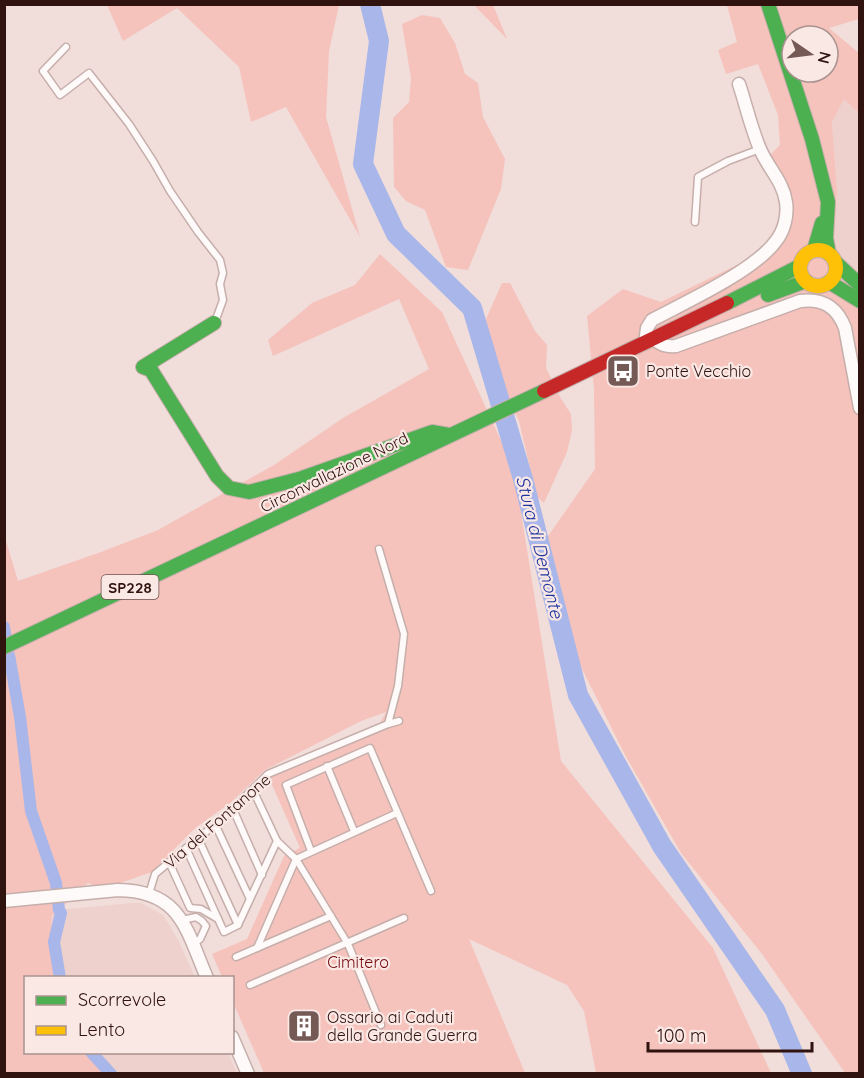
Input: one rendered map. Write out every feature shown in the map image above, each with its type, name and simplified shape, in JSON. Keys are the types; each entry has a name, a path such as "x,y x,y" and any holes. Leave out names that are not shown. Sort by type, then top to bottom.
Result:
{"main road":[{"path":"768,4 812,139 828,202 826,238 835,273 832,283"},
{"path":"814,250 822,224 825,196"},
{"path":"857,278 825,251 814,250 804,256 800,266 800,272 810,284 820,286 832,283 860,301"},
{"name":"Circonvallazione Nord","path":"4,647 649,341 800,266"},
{"name":"Circonvallazione Nord","path":"678,327 806,281"},
{"path":"214,323 143,367 151,370 217,476 229,488 249,492 299,479 432,432 449,435"}],"street":[{"path":"739,84 760,148 776,174 786,201 787,215 778,240 769,250 706,291 652,320 647,328 649,341 668,347 676,346 800,300 812,299 823,302 841,317 845,328 860,408"},
{"path":"832,283 843,283 857,278"},
{"path":"4,901 118,890 134,890 150,894 164,901 182,920 206,976"},
{"path":"234,1042 248,1074"}],"lane":[{"path":"66,47 43,71 60,95 89,74 129,124 170,191 220,260 224,273 220,284 223,300 214,323"},
{"path":"695,222 698,177 760,148"},
{"path":"379,549 404,634 398,687 388,724"},
{"name":"Via del Fontanone","path":"150,894 155,874 233,809 268,774 399,721"},
{"path":"311,851 286,785 370,748 431,891"},
{"path":"327,766 354,831"},
{"path":"253,790 277,841 296,859 348,944 381,1024"},
{"path":"233,809 262,875"},
{"path":"257,948 296,859 397,813"},
{"path":"215,824 250,899"},
{"path":"198,838 238,925"},
{"path":"186,848 224,932 238,925 277,841"},
{"path":"170,862 190,908 201,909 219,919"},
{"path":"236,957 331,916"},
{"path":"182,920 196,917 206,926 200,939 192,944"},
{"path":"250,985 404,918"}],"shaded area":[{"path":"844,98 859,113 859,276 840,261 834,243 837,191 832,122"},
{"path":"141,903 163,915 178,940 195,976 53,976 51,917 59,910"},
{"path":"89,1054 228,1054 237,1073 108,1073"}],"green space":[{"path":"107,5 339,5 329,51 326,117 360,237 286,107 251,122 239,67 177,8 123,41"},
{"path":"474,5 493,5 507,39"},
{"path":"727,5 859,5 859,19 840,25 780,24 780,84 840,84 840,37 860,54 859,113 844,99 832,122 837,191 834,243 840,261 860,276 859,1073 845,1073 762,954 681,853 624,753 580,665 546,539 595,469 594,389 587,316 623,289 661,302 782,243 790,224 768,157 780,145 778,115 758,64 726,74 718,50 737,42"},
{"path":"422,15 440,18 455,43 465,74 478,83 483,117 505,159 501,189 468,270 446,267 425,210 406,201 394,187 393,118 409,102 411,78 402,24"},
{"name":"Cimitero","path":"380,254 442,312 514,469 561,761 713,948 771,1073 596,1073 584,1011 567,985 469,939 525,1073 264,1073 234,1004 234,976 222,976 212,954 247,939 284,856 300,848 269,778 375,733 386,712 361,721 265,770 230,803 194,829 152,872 117,884 97,887 88,883 51,917 55,976 24,976 24,1054 89,1054 108,1073 5,1073 4,534 18,581 158,530 274,465 343,418 429,369 399,299 273,356 268,340 312,303 355,285"},
{"path":"502,283 510,283 535,331 547,345 546,368 571,414 572,431 567,452 544,503 537,497 519,421 498,377 485,335 486,319"}],"waterway":[{"name":"Stura di Demonte","path":"370,4 379,41 363,164 396,234 472,308 523,479 578,695 662,846 775,1010 802,1074"},
{"path":"4,627 6,638"},
{"path":"9,655 20,717 31,811 56,883 61,913 54,942 60,976"},
{"path":"93,1054 111,1074"}],"traffic: fast":[{"path":"768,4 812,139 828,202 826,238 829,254"},
{"path":"814,250 822,223"},
{"path":"835,262 860,285"},
{"path":"727,303 800,266"},
{"path":"768,295 806,281"},
{"path":"829,282 860,301"},
{"path":"214,323 143,367 151,370 217,476 229,488 249,492 299,479 432,432 449,435"},
{"path":"4,647 544,391"}],"traffic: slow":[{"path":"818,250 831,255 836,268 831,281 818,286 805,281 800,268 805,255 818,250"}],"traffic: jam":[{"path":"544,391 727,303"}],"place":[{"name":"Ponte Vecchio","path":"623,371"},
{"name":"Ossario ai Caduti della Grande Guerra","path":"304,1026"}]}
